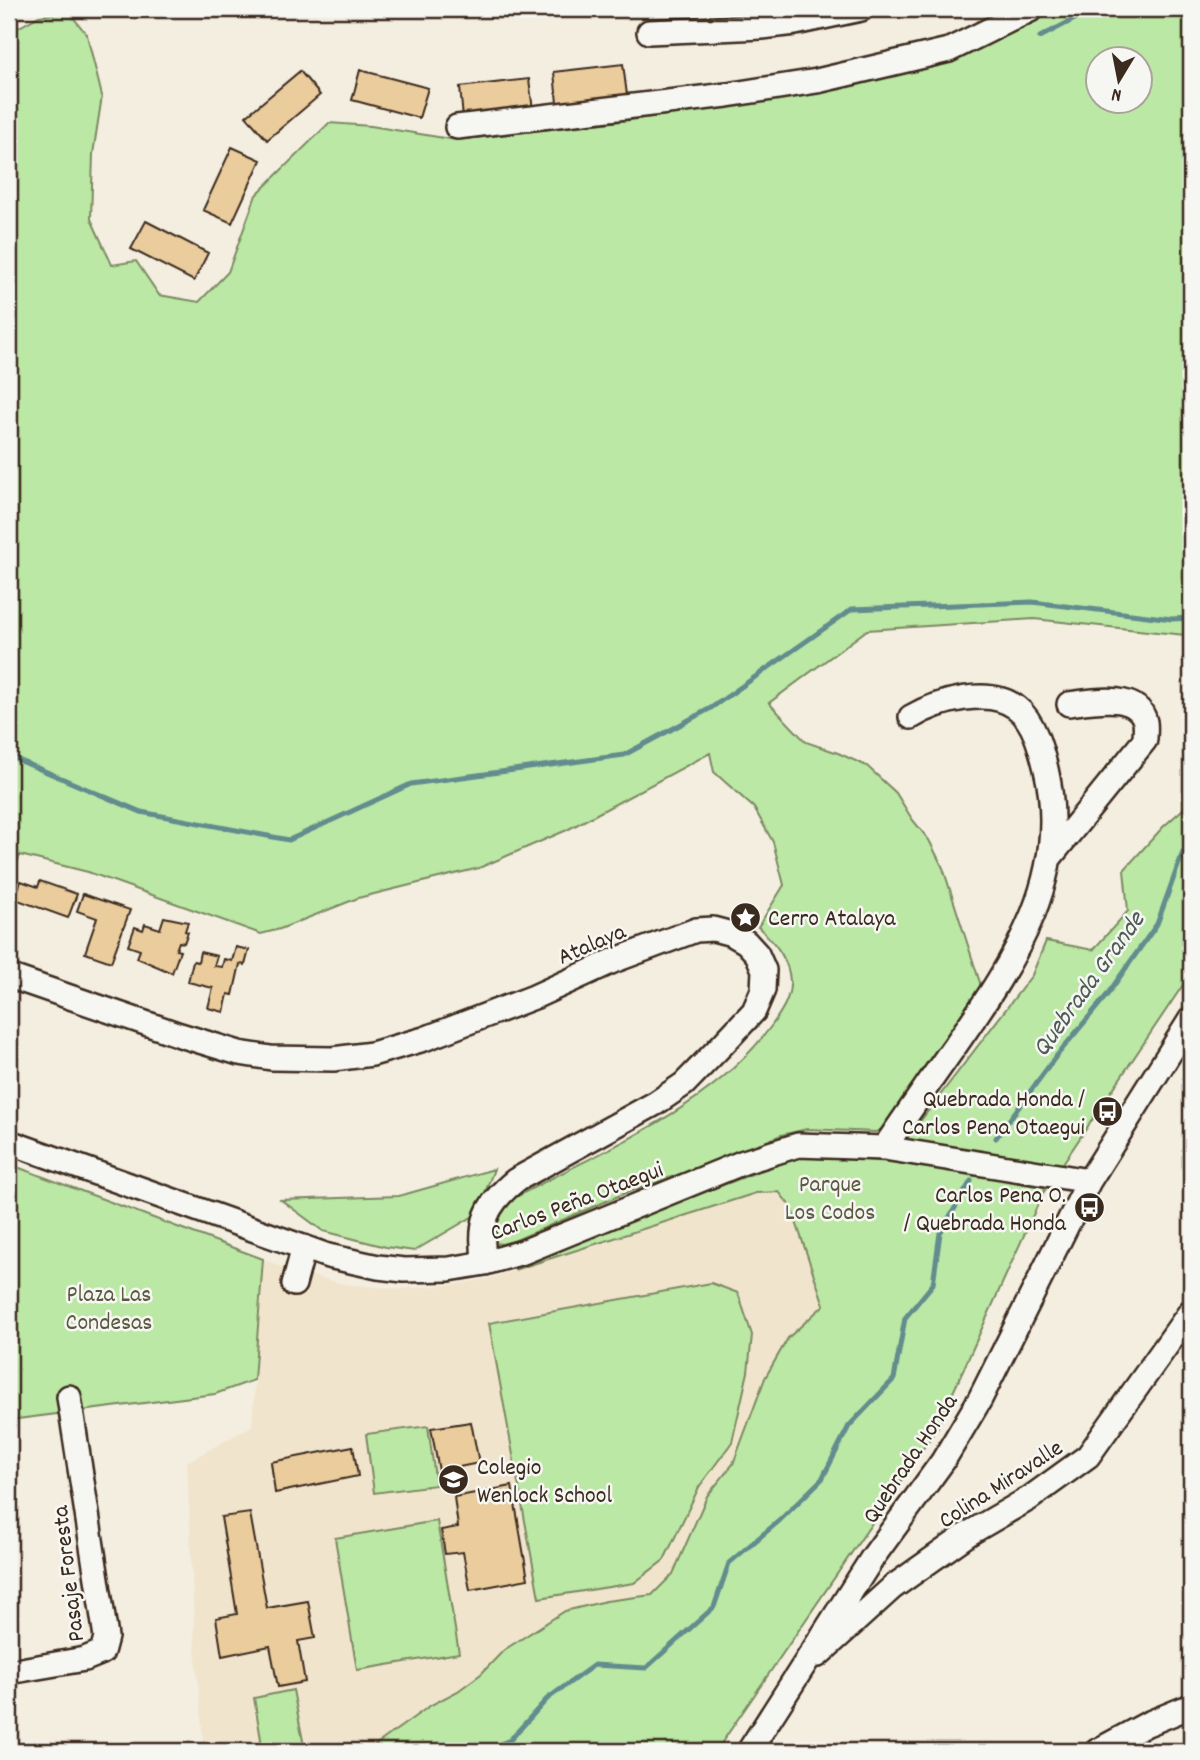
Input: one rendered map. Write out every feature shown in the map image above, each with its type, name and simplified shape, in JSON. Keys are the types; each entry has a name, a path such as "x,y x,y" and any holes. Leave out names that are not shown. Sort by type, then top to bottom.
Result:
{"street":[{"path":"649,32 762,27 861,9"},
{"path":"457,127 727,95 817,81 949,50 1032,9"},
{"path":"884,1148 1000,982 1026,934 1051,856 1051,790 1045,762 1027,717 1014,705 997,698 976,697 923,710 911,718"},
{"path":"1051,856 1145,740 1145,721 1137,708 1123,702 1100,700 1069,704"},
{"name":"Atalaya","path":"9,976 239,1053 271,1058 333,1059 372,1054 424,1039 696,930 713,929 732,934 746,942 757,954 764,970 763,990 754,1011 684,1084 633,1116 516,1180 497,1195 484,1224 482,1246 485,1263"},
{"path":"1089,1181 1191,1019"},
{"name":"Carlos Peña Otaegui","path":"9,1142 353,1263 404,1270 449,1269 485,1263 523,1252 744,1161 798,1145 884,1148 1089,1181"},
{"name":"Quebrada Honda","path":"750,1751 866,1567 943,1461 968,1420 1089,1181"},
{"path":"294,1284 304,1247"},
{"name":"Colina Miravalle","path":"803,1667 893,1587 968,1534 1030,1498 1088,1456 1183,1341 1191,1311"},
{"name":"Pasaje Foresta","path":"9,1672 85,1659 102,1652 106,1636 69,1396"},
{"path":"1097,1751 1147,1724 1191,1706"}],"shaded area":[{"name":"Colegio Wenlock School","path":"779,1192 791,1207 824,1305 788,1338 733,1464 707,1496 673,1574 652,1595 606,1601 565,1611 504,1650 481,1674 458,1691 431,1705 367,1751 204,1751 195,1648 187,1462 252,1426 263,1259 289,1270 344,1284 400,1289 457,1284 486,1279 756,1193"}],"green space":[{"path":"1063,9 1191,9 1191,640 1185,635 1034,619 867,630 769,703 806,742 867,766 896,793 929,840 943,868 983,992 888,1126 876,1132 807,1129 781,1135 735,1155 623,1194 516,1240 495,1243 492,1237 501,1209 511,1200 652,1126 685,1105 717,1082 746,1055 772,1025 782,1010 790,987 787,965 780,951 758,927 784,885 773,842 754,808 714,772 710,753 567,830 479,868 358,898 261,934 88,872 20,855 17,863 9,859 9,33 39,16 69,12 87,35 102,96 93,154 91,219 112,265 136,261 159,295 199,302 228,272 256,195 329,123 371,126 456,140 630,120 841,89"},
{"name":"Parque Los Codos","path":"1191,802 1191,973 1043,1193 937,1428 716,1751 367,1751 431,1705 458,1691 481,1674 504,1650 565,1611 606,1601 652,1595 673,1574 707,1496 733,1464 765,1378 788,1338 824,1305 791,1207 779,1192 756,1193 514,1270 632,1220 807,1155 889,1162 1032,975 1046,941 1093,950 1128,911 1124,870 1163,827"},
{"name":"Plaza Las Condesas","path":"9,1164 263,1259 254,1380 215,1394 9,1420"},
{"path":"494,1169 477,1214 414,1251 386,1247 323,1231 281,1200 399,1196"},
{"path":"711,1283 738,1293 752,1335 748,1372 732,1442 699,1487 664,1560 634,1583 539,1598 489,1323"},
{"path":"428,1426 436,1485 374,1493 366,1434"},
{"path":"437,1521 459,1653 357,1670 335,1538"},
{"path":"293,1690 305,1751 263,1751 254,1698"}],"building":[{"path":"623,64 627,95 557,103 554,72"},
{"path":"360,70 428,88 419,118 352,100"},
{"path":"300,71 320,95 267,140 246,116"},
{"path":"529,79 533,110 463,118 460,87"},
{"path":"232,147 261,160 232,223 203,210"},
{"path":"146,221 208,253 194,281 131,249"},
{"path":"21,881 38,887 40,881 77,894 68,918 15,899"},
{"path":"83,894 130,910 111,962 85,953 97,918 77,911"},
{"path":"164,917 188,922 184,943 179,942 176,950 180,951 172,973 137,958 140,950 128,946 135,927 143,930 145,924 160,929"},
{"path":"236,947 249,950 245,965 240,964 233,995 228,994 224,1012 208,1008 213,988 188,982 193,961 198,962 200,952 217,956 214,966 222,967 224,959 232,961"},
{"path":"471,1422 479,1463 439,1471 431,1428"},
{"path":"353,1446 358,1476 275,1493 271,1462"},
{"path":"512,1486 528,1579 470,1590 463,1552 445,1554 441,1530 458,1527 454,1497"},
{"path":"250,1513 267,1608 308,1601 315,1638 298,1641 305,1682 278,1687 270,1646 222,1656 216,1618 237,1614 221,1517"}],"waterway":[{"path":"1040,37 1094,9"},
{"path":"9,756 141,812 289,840 411,784 624,755 711,708 852,609 1032,602 1172,619 1191,618"},
{"name":"Quebrada Grande","path":"996,1138 1054,1059 1107,995 1157,924 1183,852 1191,843"},
{"name":"Quebrada Grande","path":"483,1751 510,1740 547,1699 594,1665 646,1668 714,1607 729,1563 779,1521 822,1479 849,1426 894,1379 905,1318 933,1284 940,1233 971,1181"}],"place":[{"name":"Cerro Atalaya","path":"745,917"},
{"name":"Quebrada Honda / Carlos Pena Otaegui","path":"1108,1112"},
{"name":"Carlos Pena O. / Quebrada Honda","path":"1089,1208"},
{"name":"Colegio Wenlock School","path":"454,1480"}]}
